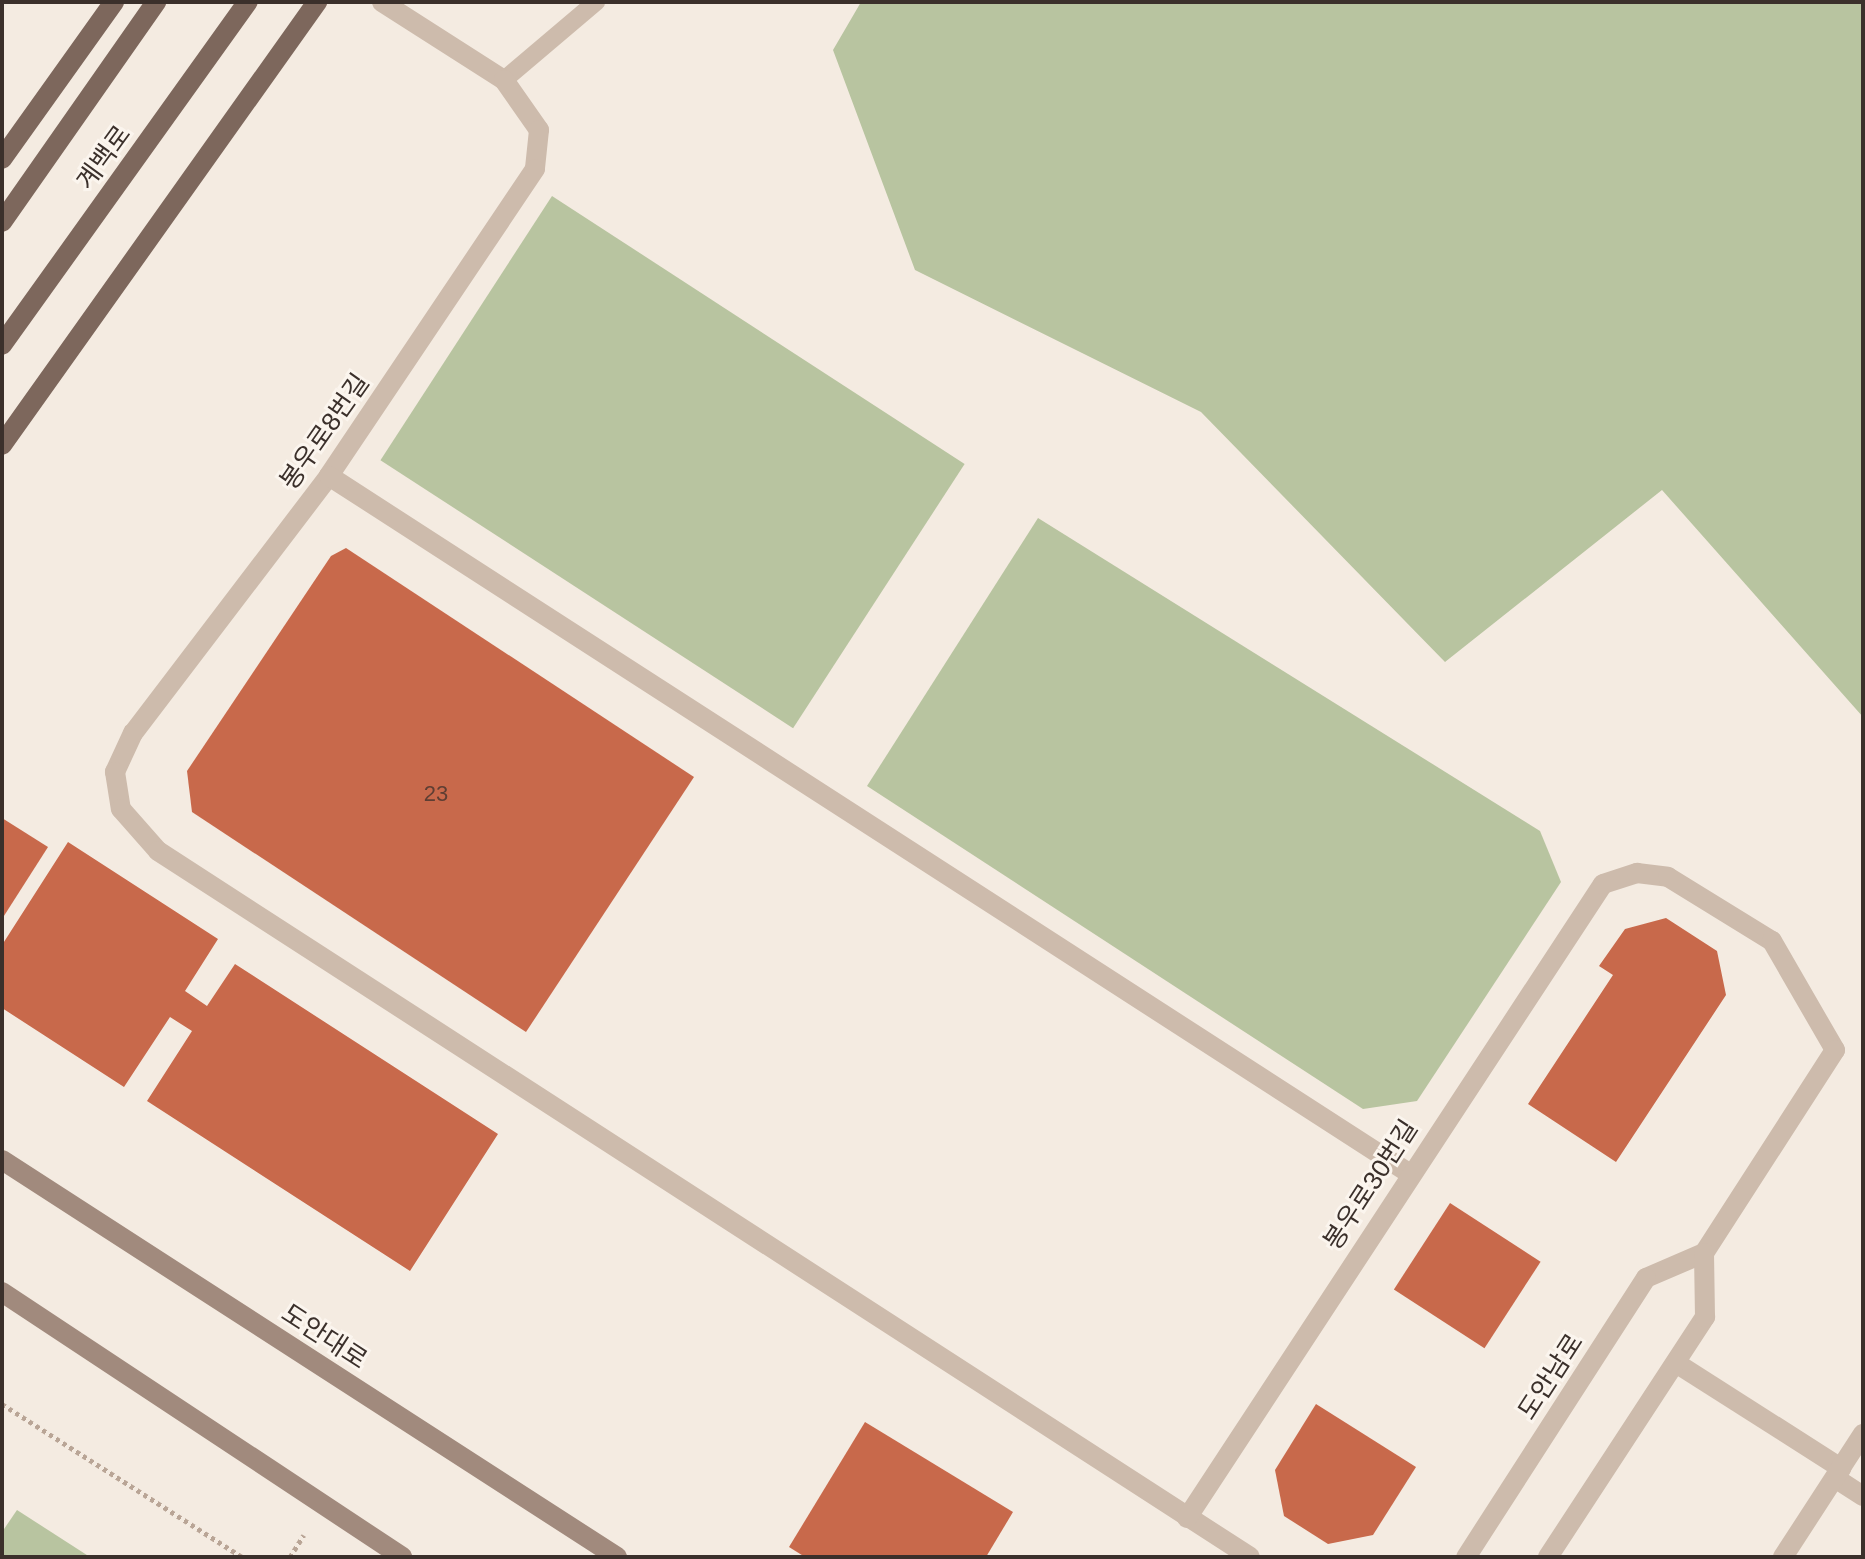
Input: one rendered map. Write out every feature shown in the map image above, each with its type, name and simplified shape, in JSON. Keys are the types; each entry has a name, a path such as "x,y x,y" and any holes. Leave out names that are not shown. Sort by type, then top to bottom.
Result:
{"main road":[{"path":"2,159 114,2"},
{"name":"계백로","path":"2,222 156,2"},
{"name":"계백로","path":"2,345 248,2"},
{"path":"2,445 317,2"},
{"name":"도안대로","path":"2,1160 617,1557"},
{"path":"2,1292 402,1557"}],"street":[{"path":"382,2 504,80"},
{"name":"봉우로8번길","path":"504,80 539,130 535,169 329,476 133,733 115,772 121,809 170,860 1187,1518"},
{"path":"329,476 1409,1173"},
{"name":"봉우로30번길","path":"1187,1518 1409,1173 1603,884 1637,873 1668,877 1772,941 1835,1050 1704,1253"},
{"path":"1548,1557 1705,1317 1704,1253"},
{"name":"도안남로","path":"1466,1557 1646,1278 1704,1253"},
{"path":"1676,1363 1838,1473 1863,1496"},
{"path":"1783,1557 1863,1434"},
{"path":"1187,1518 1250,1557"}],"lane":[{"path":"504,80 596,2"}],"path":[{"path":"2,1404 242,1557"},
{"path":"290,1557 304,1535"}],"green space":[{"path":"861,2 1863,2 1863,717 1662,490 1445,662 1201,412 915,270 833,50"},
{"path":"552,196 965,464 793,728 380,460"},
{"path":"1038,518 1540,831 1561,882 1417,1101 1363,1109 867,786"},
{"path":"17,1510 90,1557 2,1557 2,1532"}],"building":[{"path":"346,548 694,777 526,1032 192,812 187,771 331,556"},
{"path":"2,818 48,847 2,919"},
{"path":"68,842 218,939 185,991 207,1006 235,964 498,1134 410,1271 147,1101 192,1031 170,1017 124,1087 2,1008 2,945"},
{"path":"1666,918 1717,951 1726,995 1616,1162 1528,1104 1613,975 1599,966 1625,929"},
{"path":"1450,1203 1541,1262 1484,1348 1394,1289"},
{"path":"1316,1404 1416,1467 1373,1535 1328,1544 1284,1516 1275,1470"},
{"path":"865,1422 1013,1512 986,1557 805,1557 789,1547"}]}
